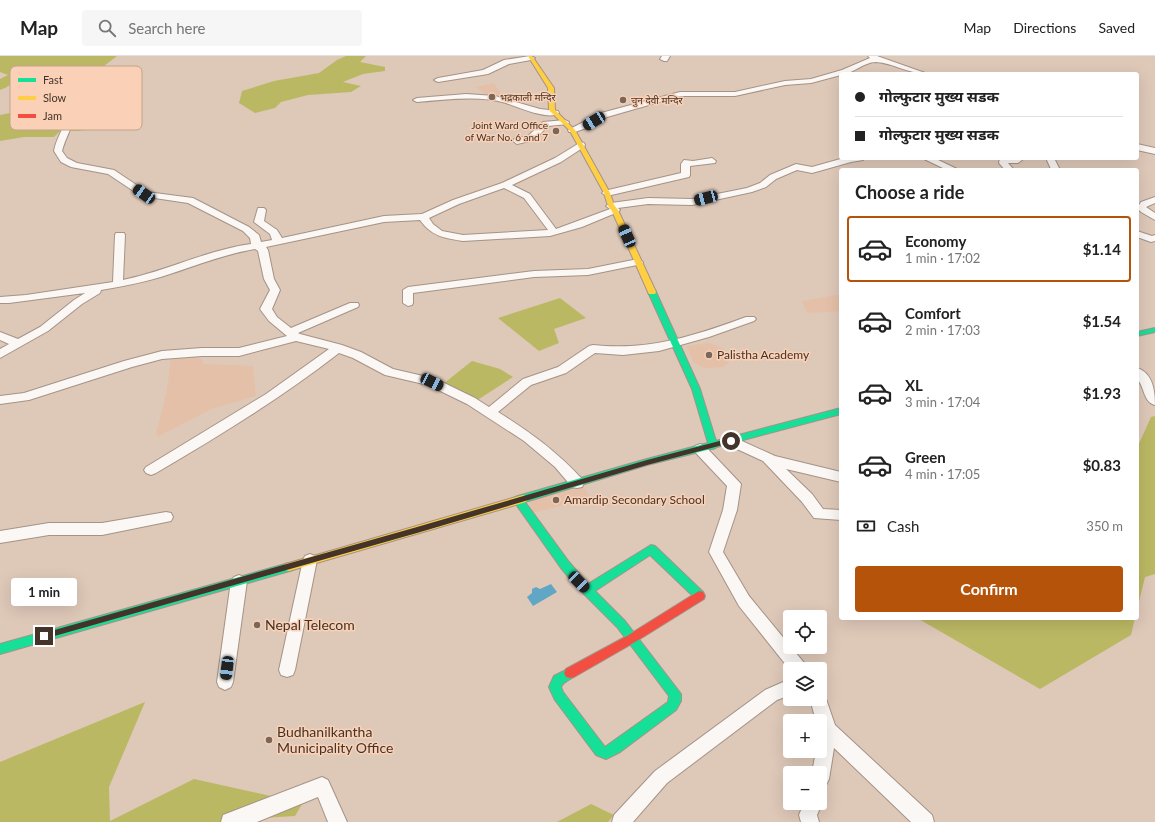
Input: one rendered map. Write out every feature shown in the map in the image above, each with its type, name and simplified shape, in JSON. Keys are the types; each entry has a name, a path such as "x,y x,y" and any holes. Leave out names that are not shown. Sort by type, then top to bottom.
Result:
{"street":[{"path":"438,80 485,72 507,62 530,57 551,88 552,110 572,130 607,192 696,389 706,447 715,466 734,484 734,491 728,518 716,552 744,601 793,662"},
{"path":"845,72 875,58 918,72"},
{"path":"572,130 586,125 604,115 680,94 735,94 785,83 811,81 839,74"},
{"path":"417,100 477,97 496,98 526,109 555,113"},
{"path":"517,141 531,138 546,124 565,122"},
{"path":"67,130 60,141 58,151 64,160 74,165 111,172 144,194 190,200 246,229 255,237 257,246 263,250 269,279 275,290 273,296 267,303 266,308 273,319 292,335 357,355 389,372 432,382 471,401 529,438 560,464 577,483"},
{"path":"0,300 118,285 153,276 199,259 238,248 278,242 382,219 407,216 423,217 456,202 505,185 558,160 581,145"},
{"path":"1139,147 1155,151"},
{"path":"423,217 426,224 441,234 461,238 554,232 613,208 648,201 692,202 750,190 763,185 774,177 796,167 812,170 847,160"},
{"path":"931,160 950,168"},
{"path":"1003,160 1018,160"},
{"path":"607,192 686,175 685,164 687,162 692,164 712,161"},
{"path":"505,185 527,196 554,232"},
{"path":"1155,200 1144,204 1141,207 1155,217"},
{"path":"261,210 259,222 274,232 278,242"},
{"path":"118,285 120,235"},
{"path":"1139,235 1151,239 1155,238"},
{"path":"408,303 408,290 467,284 511,276 588,272 638,262"},
{"path":"0,354 44,329 78,302 101,288"},
{"path":"0,400 25,397 128,364 162,355 202,352 239,352 292,335 354,305"},
{"path":"489,413 527,382 562,370 593,349 626,352 675,343 711,334 750,319"},
{"path":"1139,334 1155,330"},
{"path":"0,336 18,343"},
{"path":"151,470 218,430 312,368 338,348"},
{"path":"1139,374 1145,380 1152,398 1155,400"},
{"path":"0,649 647,462 839,412"},
{"path":"731,441 768,459 839,477"},
{"path":"768,459 807,498 819,514 839,515"},
{"path":"518,500 572,575 587,590 614,616 631,638 675,694 675,701 672,706 616,748 606,753 600,752 554,687 558,680 631,638 700,596 651,550 587,590"},
{"path":"0,536 49,529 102,529 166,517"},
{"path":"287,670 310,560"},
{"path":"225,682 239,581"},
{"path":"621,822 661,777 771,695 783,690"},
{"path":"820,706 828,730 822,766"},
{"path":"828,730 925,822"},
{"path":"230,822 254,814 322,786 338,822"},
{"path":"810,810 808,815 810,822"}],"shaded area":[{"path":"0,56 117,56 104,66 10,66 10,85 0,90 0,79 8,75 0,72"},
{"path":"346,56 366,56 360,62 385,67 385,71 363,74 343,82 361,86 351,92 308,95 281,102 275,108 255,113 239,103 242,91 274,81 319,73 337,60"},
{"path":"494,83 502,96 488,97 476,87"},
{"path":"10,113 10,130 60,131 54,137 24,137 0,141 0,115"},
{"path":"70,130 86,130 76,131"},
{"path":"839,294 839,311 810,313 807,312 802,302"},
{"path":"560,298 586,318 554,329 559,343 539,351 498,318"},
{"name":"Palistha Academy","path":"710,343 723,349 731,360 723,367 704,368 693,362 687,346"},
{"path":"171,358 200,358 204,364 253,366 256,396 211,409 159,436 156,434 167,390"},
{"path":"472,361 500,369 513,377 476,401 443,384"},
{"path":"1155,416 1155,574 1145,577 1139,602 1139,444 1151,417"},
{"name":"Amardip Secondary School","path":"584,487 591,498 532,513 529,500"},
{"path":"920,620 1135,620 1131,635 1040,689"},
{"path":"145,702 109,787 110,821 194,779 275,797 305,799 295,816 244,819 240,822 0,822 0,762"},
{"path":"591,804 614,815 608,822 557,822"}],"water":[{"path":"551,584 557,592 533,606 527,597 532,593 532,589 536,587 540,589"}],"traffic: fast":[{"path":"652,292 696,389 713,446"},
{"path":"1139,334 1155,330"},
{"path":"523,499 647,462 839,412"},
{"path":"518,500 565,565 582,585 621,624 675,694 675,701 672,706 616,748 606,753 600,751 559,696 555,687 558,680 570,673"},
{"path":"587,590 651,549 699,595"},
{"path":"0,649 289,567"}],"traffic: slow":[{"path":"530,56 551,88 552,110 572,130 607,193 611,206 615,210 652,292"},
{"path":"289,567 523,499"}],"traffic: jam":[{"path":"570,673 631,639 700,596 699,595"}],"place":[{"name":"भद्रकाली मन्दिर","path":"492,97"},
{"name":"चुन देवी मन्दिर","path":"623,100"},
{"name":"Joint Ward Office of War No. 6 and 7","path":"556,131"},
{"name":"Palistha Academy","path":"709,355"},
{"name":"Amardip Secondary School","path":"556,500"},
{"name":"Nepal Telecom","path":"257,625"},
{"name":"Budhanilkantha Municipality Office","path":"269,740"}],"route":[{"path":"44,636 417,530 647,462 731,441"}]}
